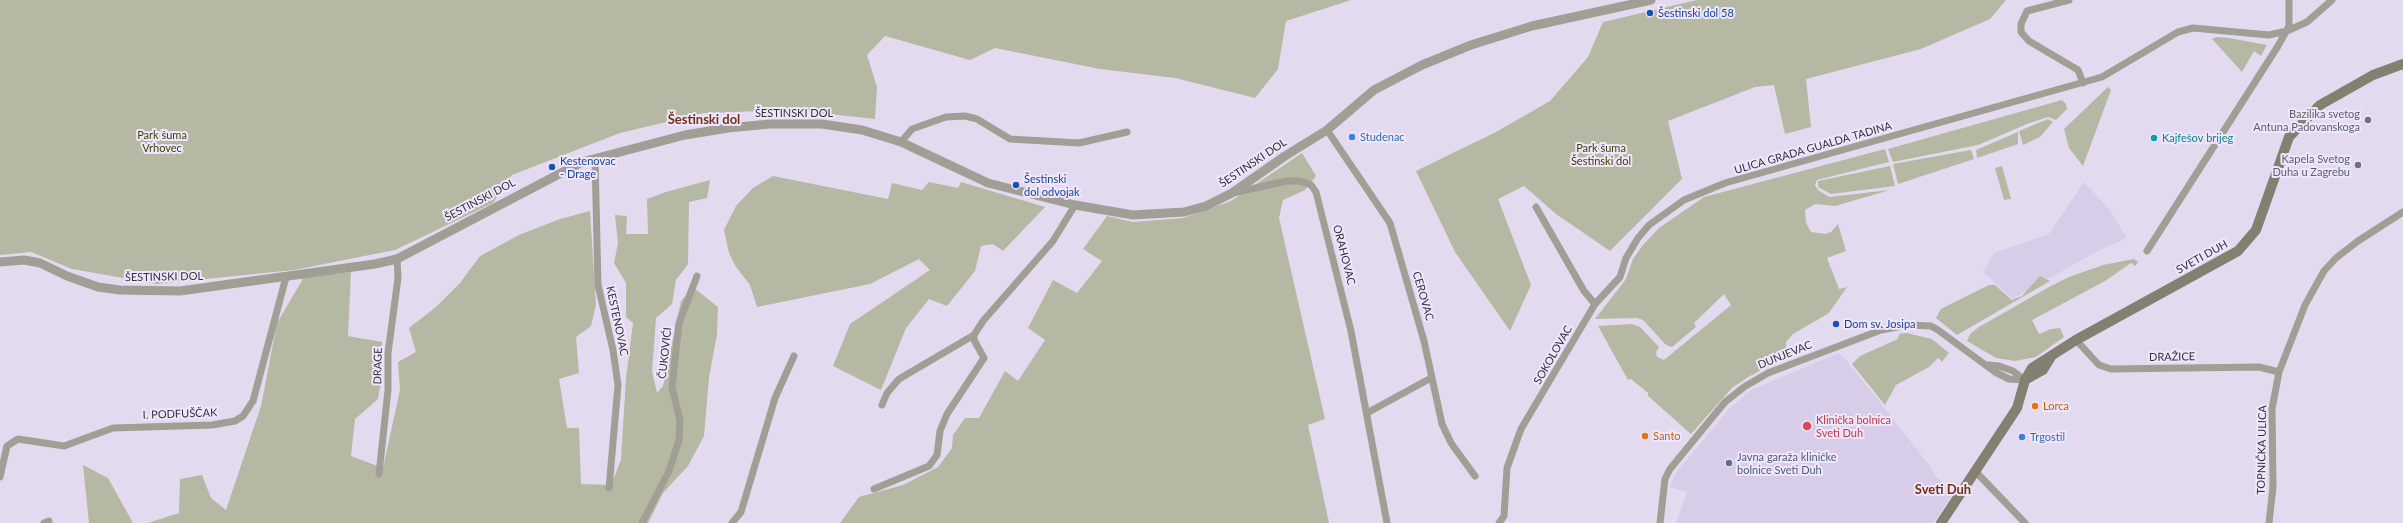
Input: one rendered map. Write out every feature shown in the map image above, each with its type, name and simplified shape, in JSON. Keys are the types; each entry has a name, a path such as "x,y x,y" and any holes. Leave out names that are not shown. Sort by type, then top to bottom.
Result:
{"main road":[{"name":"SVETI DUH","path":"2025,380 2042,370 2052,356 2076,340 2238,251 2256,230 2281,154 2293,132 2320,105 2373,75 2403,64"},
{"path":"1941,523 2017,408 2025,380"}],"street":[{"name":"ŠESTINSKI DOL","path":"0,262 20,260 34,261 86,284 120,290 188,291 375,264 397,258 526,190 595,158 685,135 728,128 770,124 838,125 901,142 988,182 1076,205 1117,213 1154,215 1197,209 1232,193 1285,156 1327,130 1374,90 1447,55 1532,26 1651,0"},
{"path":"2070,0 2027,11 2021,24 2022,32 2028,41 2078,70 2083,83"},
{"path":"2147,251 2197,175 2287,31 2290,20 2289,0"},
{"name":"ULICA GRADA GUALDA TADINA","path":"1595,304 1620,277 1626,258 1642,234 1661,216 1684,200 1725,183 2102,77 2178,32 2193,28 2261,35 2287,31 2307,22 2332,0"},
{"path":"901,142 912,129 918,125 946,117 965,116 977,119 1010,139 1079,143 1128,132"},
{"name":"CEROVAC","path":"1327,130 1390,223 1424,341 1442,424 1451,443 1475,476"},
{"name":"KESTENOVAC","path":"595,158 598,285 613,350 618,385 609,488"},
{"name":"ORAHOVAC","path":"1232,193 1287,181 1300,181 1311,185 1316,192 1338,277 1367,413 1387,523"},
{"path":"882,406 887,393 898,379 974,335 983,321 1053,240 1076,205"},
{"path":"1536,207 1584,292 1595,304"},
{"name":"TOPNIČKA ULICA","path":"2269,523 2273,487 2272,409 2279,372 2305,305 2324,271 2358,241 2403,212"},
{"name":"DRAGE","path":"379,474 388,390 388,353 398,278 397,258"},
{"name":"ČUKOVIĆI","path":"642,523 669,471 679,440 680,420 672,388 679,323 697,276"},
{"name":"I. PODFUŠČAK","path":"0,477 7,446 18,439 64,446 113,428 212,425 235,421 243,416 253,401 286,277"},
{"name":"SOKOLOVAC","path":"1499,523 1504,516 1507,468 1521,429 1595,304"},
{"name":"DUNJEVAC","path":"1660,523 1665,479 1670,469 1725,402 1744,387 1768,373 1881,330 1908,325 1931,326 1987,364 1995,372 2009,379 2025,380"},
{"path":"874,490 930,466 937,455 940,431 947,414 984,358 974,335"},
{"name":"DRAŽICE","path":"2076,340 2098,365 2111,369 2259,367 2279,372"},
{"path":"732,523 741,512 775,398 794,356"},
{"path":"1367,413 1431,378"},
{"path":"1976,472 2025,523"}],"shaded area":[{"path":"2084,182 2109,209 2127,238 2094,253 2013,299 1983,272 1994,253 2049,234"},
{"name":"Klinička bolnica Sveti Duh","path":"1839,353 1848,362 1930,466 1934,475 1954,492 1934,523 1676,523 1687,492 1670,487 1671,483 1676,473 1729,409 1751,390"}],"green space":[{"name":"Park šuma Vrhovec","path":"0,0 1351,0 1286,21 1278,69 1255,98 1175,78 1100,69 995,48 970,60 885,36 867,55 877,87 875,119 793,110 704,113 620,133 512,175 493,203 395,250 294,270 157,284 72,269 31,252 0,255"},
{"name":"Park šuma Šestinski dol","path":"1697,0 2006,0 1990,19 1921,49 1806,79 1811,127 1785,134 1774,85 1755,87 1668,121 1682,179 1610,251 1556,214 1524,186 1498,199 1531,285 1510,331 1455,252 1416,171 1496,132 1550,101 1588,57 1603,22"},
{"path":"2217,37 2267,45 2261,56 2254,51 2242,72 2212,39"},
{"path":"2108,87 2111,90 2083,166 2069,148 2064,129"},
{"path":"2062,100 2066,104 2067,109 2056,120 2048,117 2027,124 1978,145 1893,162 1888,149"},
{"path":"2048,119 2053,122 2040,137 2023,145 2019,131"},
{"path":"2018,132 2018,144 1977,158 1976,150"},
{"path":"1885,149 1889,162 1817,180 1815,185 1818,190 1829,197 1890,190 1835,206 1815,204 1805,210 1806,223 1811,232 1825,234 1831,232 1838,224 1846,251 1827,258 1839,289 1847,287 1829,313 1793,334 1786,342 1786,353 1783,359 1748,377 1732,388 1691,434 1648,396 1648,393 1631,379 1628,380 1598,326 1632,324 1640,327 1659,347 1656,352 1657,357 1664,360 1731,305 1724,294 1694,323 1696,327 1672,347 1666,345 1643,320 1637,318 1595,319 1626,279 1633,259 1643,245 1659,228 1704,197"},
{"path":"1971,150 1974,159 1898,184 1893,164"},
{"path":"1302,153 1316,176 1305,190 1283,200 1279,218 1325,419 1308,425 1329,523 840,523 859,497 903,485 938,467 952,448 953,435 965,418 979,418 1005,371 1018,381 1045,340 1028,328 1053,280 1077,293 1102,261 1083,249 1107,216 1133,222 1183,218 1231,201"},
{"path":"1890,166 1895,186 1831,194 1818,187 1818,181"},
{"path":"2002,166 2011,199 2004,200 1995,168"},
{"path":"773,176 888,199 892,183 922,190 929,182 958,188 961,182 1045,207 1003,251 993,244 981,246 975,271 947,306 929,299 906,328 881,390 833,366 850,324 930,270 919,259 870,284 757,307 750,285 736,267 729,253 724,230 736,206 753,188"},
{"path":"710,180 707,198 689,202 688,264 676,280 672,304 656,318 652,371 657,393 663,386 681,301 693,287 718,307 717,334 709,378 704,436 688,466 663,493 648,523 148,523 179,513 180,479 202,475 211,498 226,510 261,406 277,323 304,277 351,272 348,336 382,342 382,376 378,399 355,419 351,456 383,468 400,390 398,362 416,352 409,328 436,307 460,283 480,256 519,235 560,219 590,211 596,305 591,326 576,337 579,373 559,379 567,428 579,428 581,484 611,485 621,460 626,378 633,323 626,317 626,283 614,263 618,243 615,215 627,216 626,234 648,234 647,199 666,192"},
{"path":"2134,259 2138,262 2135,266 2131,263 2105,281 2032,320 2039,334 2051,329 2060,328 2064,337 2036,357 2015,361 1996,358 1967,341 1970,334 1979,327 2069,277 2103,265"},
{"path":"2040,276 2050,281 1957,335 1936,318 1941,309 1989,285 1995,285 2012,300 2022,296"},
{"path":"1906,333 1932,339 1949,353 1942,362 1938,358 1929,367 1896,385 1885,405 1852,364 1860,356 1898,339 1899,334"},
{"path":"83,465 108,478 133,523 89,523"}],"place":[{"name":"Šestinski dol 58","path":"1650,13"},
{"name":"Bazilika svetog Antuna Padovanskoga","path":"2368,120"},
{"name":"Studenac","path":"1352,137"},
{"name":"Kajfešov brijeg","path":"2154,138"},
{"name":"Kapela Svetog Duha u Zagrebu","path":"2358,165"},
{"name":"Kestenovac - Drage","path":"552,167"},
{"name":"Šestinski dol odvojak","path":"1016,185"},
{"name":"Dom sv. Josipa","path":"1836,324"},
{"name":"Lorca","path":"2035,406"},
{"name":"Klinička bolnica Sveti Duh","path":"1807,426"},
{"name":"Santo","path":"1645,436"},
{"name":"Trgostil","path":"2022,437"},
{"name":"Javna garaža kliničke bolnice Sveti Duh","path":"1729,463"}],"district":[{"name":"Šestinski dol","path":"704,120"},
{"name":"Sveti Duh","path":"1943,490"}]}
